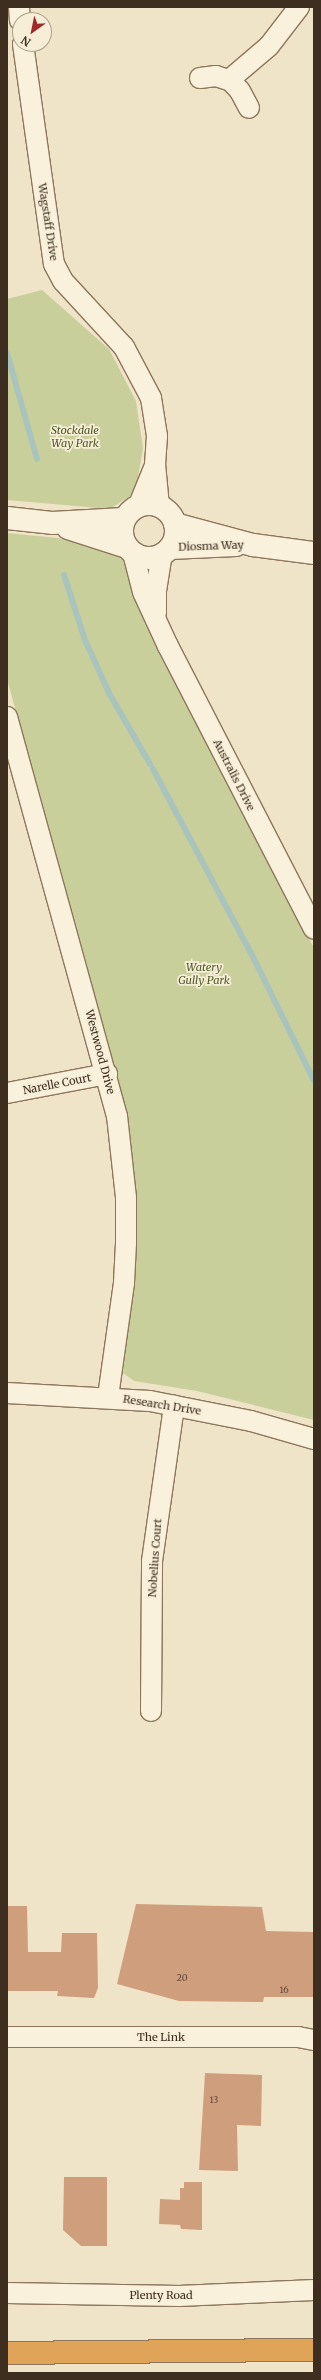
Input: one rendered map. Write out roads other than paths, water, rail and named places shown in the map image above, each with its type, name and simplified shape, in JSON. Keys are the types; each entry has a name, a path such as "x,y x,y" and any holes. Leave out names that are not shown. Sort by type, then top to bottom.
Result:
{"highway":[{"path":"7,2353 314,2350"}],"street":[{"path":"229,80 269,46 299,7"},
{"name":"Wagstaff Drive","path":"24,52 54,264 63,281 124,347 140,374 151,398 156,421 155,464 140,511"},
{"path":"200,78 216,76 229,80 240,91 249,108"},
{"path":"7,518 52,523 130,550 146,558 166,551 175,535 175,524 169,513 140,511 52,523"},
{"path":"130,550 122,534 140,511"},
{"name":"Diosma Way","path":"175,524 253,545 314,553"},
{"name":"Diosma Way","path":"166,551 253,545"},
{"name":"Australis Drive","path":"130,550 143,592 156,621 314,929"},
{"name":"Australis Drive","path":"156,621 156,591 166,551"},
{"name":"Westwood Drive","path":"7,717 13,761 107,1074 122,1156 126,1221 124,1283 108,1397"},
{"name":"Narelle Court","path":"7,1093 107,1074"},
{"name":"Research Drive","path":"7,1393 108,1397 174,1406 250,1421 314,1439"},
{"name":"Nobelius Court","path":"151,1711 152,1561 174,1406"},
{"name":"The Link","path":"7,2037 298,2037 314,2040"},
{"name":"Plenty Road","path":"7,2293 179,2296 314,2290"}],"waterway":[{"path":"7,353 37,459"},
{"path":"64,575 85,640 109,693 150,764"},
{"path":"153,769 257,965 314,1081"}],"park label":[{"name":"Stockdale Way Park","path":"75,437"},
{"name":"Watery Gully Park","path":"204,974"}]}
